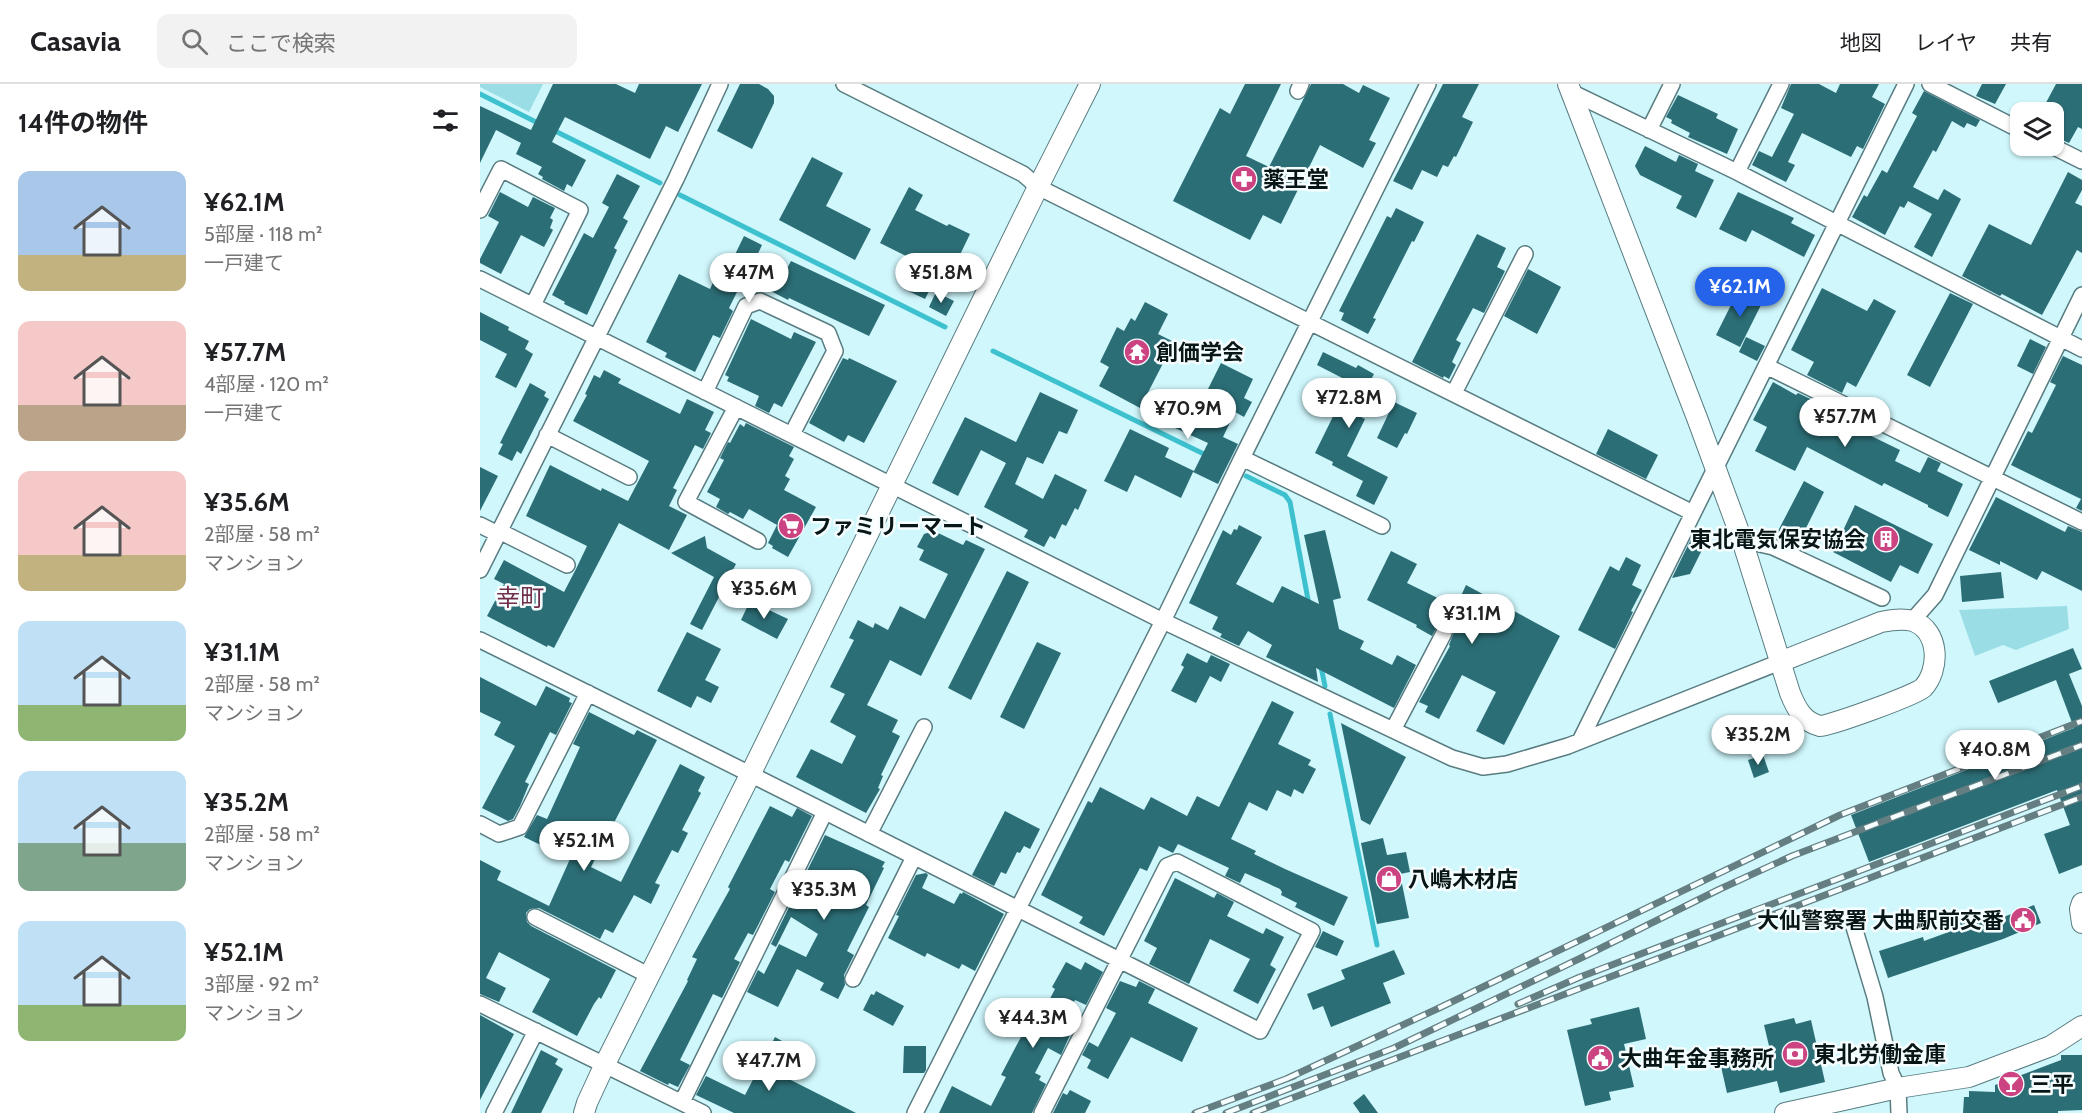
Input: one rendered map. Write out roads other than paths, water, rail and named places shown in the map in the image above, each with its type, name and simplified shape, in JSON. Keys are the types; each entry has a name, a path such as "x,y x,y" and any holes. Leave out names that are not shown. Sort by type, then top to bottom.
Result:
{"street":[{"path":"480,570 676,179 720,84"},
{"path":"844,84 1023,174 1038,187 1693,513"},
{"path":"584,1113 605,1064 1090,84"},
{"path":"915,1113 1163,621 1428,84"},
{"path":"1650,130 1672,84"},
{"path":"1737,172 1781,84"},
{"path":"1580,741 1906,84"},
{"path":"1930,84 2010,125"},
{"path":"1570,88 2082,349"},
{"path":"482,285 533,305 1163,621 1452,758 1483,767 1507,764 1580,741 1780,662 1881,622 1895,619 1912,621 1924,628 1932,640 1935,657 1933,675 1922,690 1822,727 1810,723 1797,709 1780,662 1742,540 1570,88"},
{"path":"2064,152 2082,161"},
{"path":"480,210 501,169 580,210 533,305"},
{"path":"1454,393 1524,254"},
{"path":"1912,621 1935,595 2082,295"},
{"path":"705,392 746,306 760,301 828,333 835,351 792,434"},
{"path":"1766,366 2082,522"},
{"path":"736,407 686,502 759,541"},
{"path":"547,435 629,477"},
{"path":"1242,458 1382,526"},
{"path":"480,525 567,565"},
{"path":"1742,540 1773,547 1882,598"},
{"path":"1393,730 1444,633"},
{"path":"480,640 751,773 1018,910 1119,960 1260,1030 1312,931 1177,862 1167,866 1119,960 1042,1113"},
{"path":"480,824 499,834 519,827 588,693"},
{"path":"868,834 924,727"},
{"path":"681,1102 825,812"},
{"path":"853,979 914,857"},
{"path":"2082,903 2080,918 2082,923"},
{"path":"535,917 650,976"},
{"path":"1854,927 1875,997 1891,1073 1898,1088 1899,1113"},
{"path":"480,1004 703,1113"},
{"path":"1785,1113 1898,1088 1969,1077 2051,1046 2082,1026"},
{"path":"494,1113 536,1031"}],"waterway":[{"path":"480,94 540,124"},
{"path":"551,129 660,183"},
{"path":"680,195 945,327"},
{"path":"993,351 1208,456"},
{"path":"1246,476 1285,495 1290,502 1309,605"},
{"path":"1321,667 1325,686"},
{"path":"1330,714 1377,945"}],"railway":[{"path":"1286,1079 1840,815 2082,721"},
{"path":"1226,1113 1394,1048 1792,856 2082,745"},
{"path":"1518,1004 1580,977 2082,786"},
{"path":"1253,1113 2082,797"},
{"path":"1195,1113 1294,1076"}],"place":[{"name":"薬王堂","path":"1244,179"},
{"name":"創価学会","path":"1137,352"},
{"name":"ファミリーマート","path":"791,526"},
{"name":"東北電気保安協会","path":"1886,539"},
{"name":"八嶋木材店","path":"1389,879"},
{"name":"大仙警察署 大曲駅前交番","path":"2023,920"},
{"name":"東北労働金庫","path":"1795,1054"},
{"name":"大曲年金事務所","path":"1600,1058"},
{"name":"三平","path":"2011,1084"}],"district":[{"name":"幸町","path":"520,598"}]}
